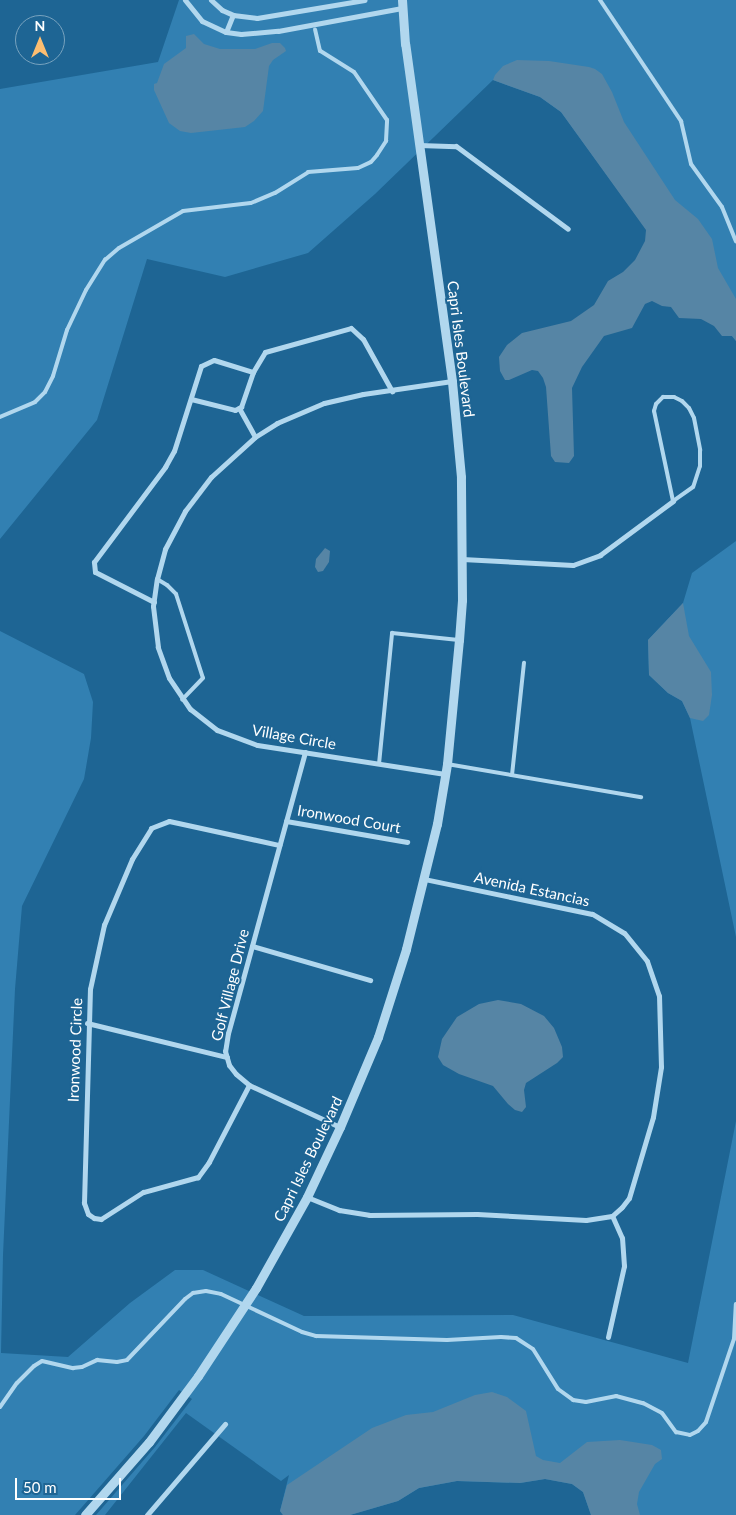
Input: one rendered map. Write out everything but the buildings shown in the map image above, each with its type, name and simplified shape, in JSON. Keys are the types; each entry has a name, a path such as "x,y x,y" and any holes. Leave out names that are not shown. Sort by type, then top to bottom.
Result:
{"street":[{"path":"185,0 202,21 226,32 241,34 278,32 402,4"},
{"path":"211,0 222,10 246,18 271,16 365,0"},
{"name":"Capri Isles Boulevard","path":"85,1515 176,1408 245,1305 308,1197 340,1127 380,1030 406,949 424,879 447,764 459,640 462,558 461,477 452,381 419,145 402,4"},
{"path":"226,32 233,15"},
{"path":"419,145 456,146 568,228"},
{"path":"239,408 253,372 265,352 351,328 362,339 392,391"},
{"path":"154,602 95,572 94,562 165,467 174,451 201,366 214,360 253,372"},
{"name":"Village Circle","path":"445,774 258,745 230,736 203,720 182,700 169,678 160,654 154,627 154,602 157,579 165,549 193,498 224,462 255,437 277,423 324,403 452,381"},
{"path":"191,399 226,409 235,410 239,408"},
{"path":"239,408 255,437"},
{"path":"462,558 573,565 600,555 672,501"},
{"path":"279,845 305,752"},
{"name":"Ironwood Court","path":"286,821 407,842"},
{"name":"Ironwood Circle","path":"249,1085 209,1162 198,1177 143,1192 107,1217 94,1218 88,1214 84,1203 87,1023 92,975 104,925 132,859 151,828 161,823 176,822 279,845"},
{"name":"Golf Village Drive","path":"279,845 228,1033 226,1057 236,1074 249,1085 340,1127"},
{"name":"Avenida Estancias","path":"424,879 592,914 624,933 647,961 657,987 661,1013 660,1082 650,1131 629,1198 612,1216"},
{"path":"252,946 370,980"},
{"path":"87,1023 226,1057"},
{"path":"308,1197 339,1210 369,1215 477,1214 586,1220 612,1216 622,1238 624,1266 608,1337"},
{"path":"147,1515 225,1424"}],"lane":[{"path":"600,0 681,121 686,137 688,158 697,174 722,207 736,241"},
{"path":"0,417 35,402 45,392 53,376 67,330 86,290 105,260 119,248 183,211 250,203 275,193 308,172 358,168 371,162 377,155 386,141 386,120 354,72 320,51 315,30"},
{"path":"663,397 674,397 682,401 689,408 694,418 700,450 700,466 692,487 672,501 654,410 656,404 663,397"},
{"path":"157,579 176,594 203,678 182,700"},
{"path":"379,764 392,633 459,640"},
{"path":"512,775 524,663"},
{"path":"447,764 641,797"},
{"path":"0,1406 17,1383 34,1366 42,1361 73,1368 82,1367 97,1360 117,1362 127,1360 184,1298 193,1293 211,1291 302,1332 324,1337 448,1340 516,1338 533,1349 558,1388 567,1397 586,1402 616,1396 643,1403 662,1413 676,1432 687,1435 698,1432 706,1422 734,1339 736,1304"}],"shaded area":[{"path":"179,0 736,0 736,341 646,229 561,112 540,97 493,80 375,194 308,253 225,277 147,259 97,420 0,539 0,89 158,62"},
{"path":"194,34 204,44 220,49 255,49 272,43 280,43 285,48 286,51 273,60 269,66 263,111 245,127 191,133 180,131 169,123 154,90 154,84 157,83 164,64 186,48 186,36"},
{"path":"517,60 549,61 589,67 602,74 612,92 624,122 675,200 698,219 712,239 718,268 736,299 736,341 732,336 722,336 714,326 701,319 679,318 671,307 662,306 652,301 645,304 632,328 604,336 582,367 572,388 574,456 569,463 555,462 551,456 546,387 543,378 538,371 532,370 505,380 500,371 499,357 507,345 522,333 571,321 594,305 608,281 623,272 635,260 645,241 646,230 561,112 540,97 493,80 503,66"},
{"path":"736,541 736,937 690,718 682,701 668,693 649,675 648,640 683,603 692,573"},
{"path":"325,548 330,551 329,562 323,571 318,572 315,567 316,559"},
{"path":"683,603 689,636 711,672 712,695 709,715 703,721 690,718 682,701 668,693 649,675 648,640"},
{"path":"0,631 84,674 93,702 91,738 84,779 22,906 15,989 3,1255 1,1353 68,1357 130,1303 175,1270 203,1270 304,1316 513,1315 688,1363 736,1121 736,1515 591,1515 583,1492 572,1484 545,1479 520,1483 457,1481 419,1488 398,1501 350,1515 283,1515 280,1511 289,1475 281,1481 186,1413 105,1515 96,1515 155,1447 192,1399 179,1390 144,1436 75,1515 0,1515"},
{"path":"498,1000 521,1004 544,1016 554,1028 562,1047 563,1057 557,1063 526,1083 524,1090 526,1107 522,1112 515,1110 508,1104 493,1086 459,1074 443,1065 438,1057 442,1039 457,1017 479,1004"},
{"path":"492,1392 507,1397 526,1411 536,1456 543,1460 560,1463 587,1442 620,1440 652,1445 661,1450 662,1459 655,1464 639,1492 637,1504 640,1515 591,1515 583,1492 572,1484 545,1479 520,1483 457,1481 419,1488 398,1501 350,1515 283,1515 280,1511 287,1485 372,1428 406,1415 433,1412 475,1395"}]}
